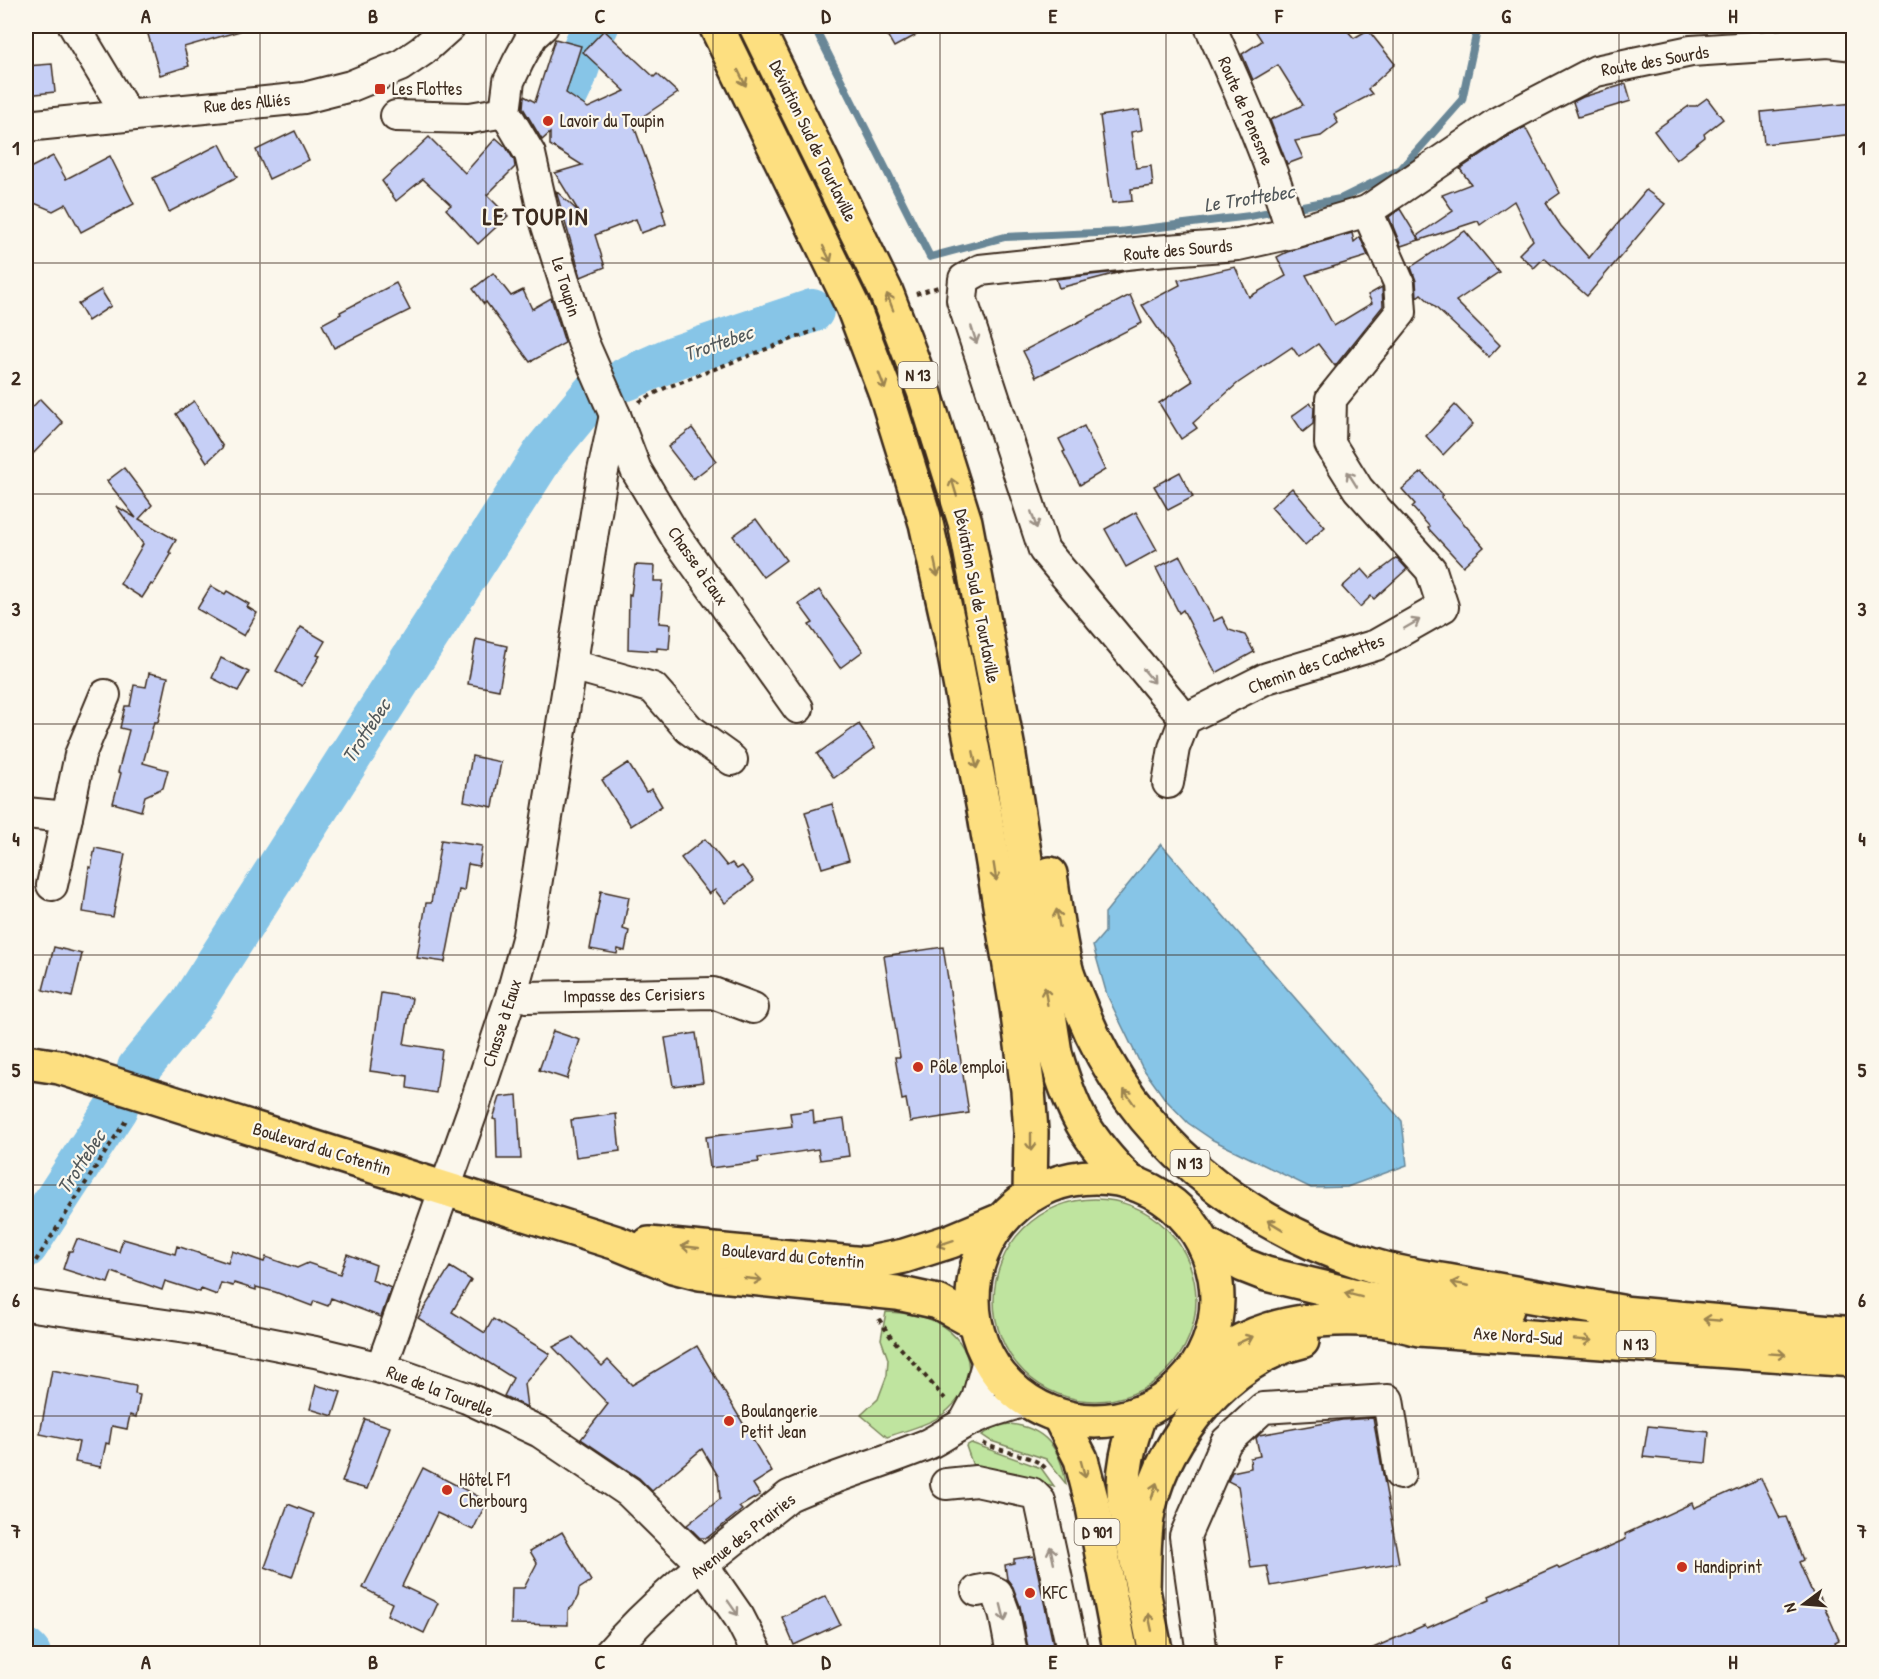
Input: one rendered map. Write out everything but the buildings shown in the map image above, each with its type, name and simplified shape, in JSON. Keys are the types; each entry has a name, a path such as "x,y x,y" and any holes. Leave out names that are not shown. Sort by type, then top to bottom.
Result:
{"main road":[{"name":"Déviation Sud de Tourlaville","path":"716,26 853,307 886,394 926,523 951,635 983,804 1017,1008 1029,1100 1030,1194"},
{"name":"Déviation Sud de Tourlaville","path":"756,26 886,292 924,391 965,522 1008,749 1055,1053 1077,1115 1104,1155 1129,1181"},
{"name":"N 13","path":"1008,749 1031,784 1040,821 1067,973 1090,1031 1110,1070 1142,1116 1176,1152 1247,1208 1285,1231 1372,1266 1412,1276 1621,1312"},
{"name":"Boulevard du Cotentin","path":"26,1062 59,1067 445,1188 617,1243 673,1266 700,1273 897,1293 935,1301 974,1322"},
{"path":"1095,1176 1129,1181 1160,1194 1185,1216 1204,1243 1215,1275 1217,1308 1210,1341 1195,1370 1171,1396 1140,1413 1114,1420 1086,1422 1059,1416 1026,1401 1005,1382 988,1360 974,1322 972,1286 981,1252 999,1221 1030,1194 1061,1180 1095,1176"},
{"name":"Boulevard du Cotentin","path":"617,1243 673,1245 865,1264 904,1256 942,1244 999,1221"},
{"name":"Axe Nord-Sud","path":"1204,1243 1243,1265 1266,1274 1365,1298 1405,1305 1621,1312 1854,1334"},
{"name":"Axe Nord-Sud","path":"1195,1370 1233,1345 1266,1331 1296,1322 1332,1319 1381,1320 1419,1329 1854,1360"},
{"path":"1143,1590 1145,1526 1156,1484 1167,1457 1185,1425 1219,1387 1262,1357 1297,1342 1337,1333 1419,1329"},
{"name":"D 901","path":"1140,1413 1129,1443 1123,1484 1156,1653"},
{"name":"D 901","path":"1059,1416 1081,1460 1092,1502 1120,1653"}],"street":[{"path":"74,26 127,114"},
{"name":"Rue des Alliés","path":"26,126 127,114 304,98 351,86 392,69 415,57 450,26"},
{"path":"396,116 470,118 506,112 509,81 532,36 543,26"},
{"name":"Route de Penesme","path":"1210,26 1250,115 1281,196 1292,232"},
{"name":"Route des Sourds","path":"1185,719 1044,550 962,300 964,279 980,270 1154,251 1238,245 1367,211 1500,121 1596,71 1691,51 1828,42 1854,45"},
{"name":"Le Toupin","path":"506,112 530,154 544,216 583,342 608,399"},
{"name":"Chemin des Cachettes","path":"1185,719 1267,678 1376,645 1443,607 1431,570 1358,489 1330,444 1331,399 1401,312 1399,283 1367,211"},
{"name":"Chasse à Eaux","path":"381,1368 512,993 528,935 602,476 608,399"},
{"name":"Chasse à Eaux","path":"608,399 636,470 676,537 798,708"},
{"path":"572,665 653,688 689,729 732,760"},
{"path":"52,885 80,755 105,695"},
{"path":"1168,783 1174,747 1185,719"},
{"path":"26,813 67,817"},
{"name":"Impasse des Cerisiers","path":"512,993 527,997 713,993 753,1008"},
{"name":"Rue de la Tourelle","path":"26,1305 207,1331 315,1352 381,1368 467,1398 540,1432 628,1492 704,1565 739,1617 758,1653"},
{"path":"958,1416 977,1399 988,1360"},
{"path":"1202,1653 1185,1536 1226,1442 1263,1408 1388,1400 1400,1474"},
{"name":"Avenue des Prairies","path":"609,1653 661,1599 789,1496 933,1442 958,1416 1026,1401"},
{"path":"945,1484 976,1481 1026,1491 1036,1496 1043,1510 1073,1653"},
{"path":"978,1591 988,1589 997,1593 1004,1612 1012,1653"}],"path":[{"path":"608,399 664,388 816,330"},
{"path":"26,1275 131,1112"},
{"path":"872,1314 878,1317 890,1336 958,1416"}],"green space":[{"path":"1095,1199 1115,1201 1143,1211 1173,1236 1188,1261 1194,1280 1196,1300 1194,1320 1184,1348 1159,1378 1134,1393 1115,1399 1095,1401 1075,1399 1047,1389 1017,1364 1002,1339 996,1320 994,1300 996,1280 1006,1252 1031,1222 1056,1207 1075,1201"},
{"path":"886,1312 905,1313 930,1319 950,1331 960,1342 969,1366 968,1379 963,1391 942,1415 923,1425 887,1437 861,1415 878,1399 887,1375 888,1359 881,1339"},
{"path":"1009,1424 1032,1430 1049,1442 1060,1460 1066,1484 1046,1459 991,1441 982,1435 995,1427"},
{"path":"971,1443 1041,1468 1054,1486 973,1466 966,1446"}],"water":[{"path":"1161,844 1402,1121 1407,1165 1347,1187 1311,1188 1213,1140 1188,1123 1165,1099 1142,1067 1107,995 1093,946 1105,932 1105,913"}],"waterway":[{"path":"563,100 573,82 586,44 597,26"},
{"name":"Le Trottebec","path":"814,26 930,257 1005,237 1119,232 1250,216 1280,210"},
{"name":"Le Trottebec","path":"1292,208 1340,199 1401,169 1462,100 1478,26"},
{"name":"Trottebec","path":"626,379 676,357 812,311"},
{"name":"Trottebec","path":"139,1068 190,1006 545,452 593,394"},
{"name":"Trottebec","path":"26,1246 116,1108"},
{"name":"Trottebec","path":"26,1651 29,1654"}],"place":[{"name":"Les Flottes","path":"380,89"},
{"name":"Lavoir du Toupin","path":"548,121"},
{"name":"Pôle emploi","path":"918,1067"},
{"name":"Boulangerie Petit Jean","path":"729,1421"},
{"name":"Hôtel F1 Cherbourg","path":"447,1490"},
{"name":"Handiprint","path":"1682,1567"},
{"name":"KFC","path":"1030,1593"}],"district":[{"name":"LE TOUPIN","path":"536,217"}]}
